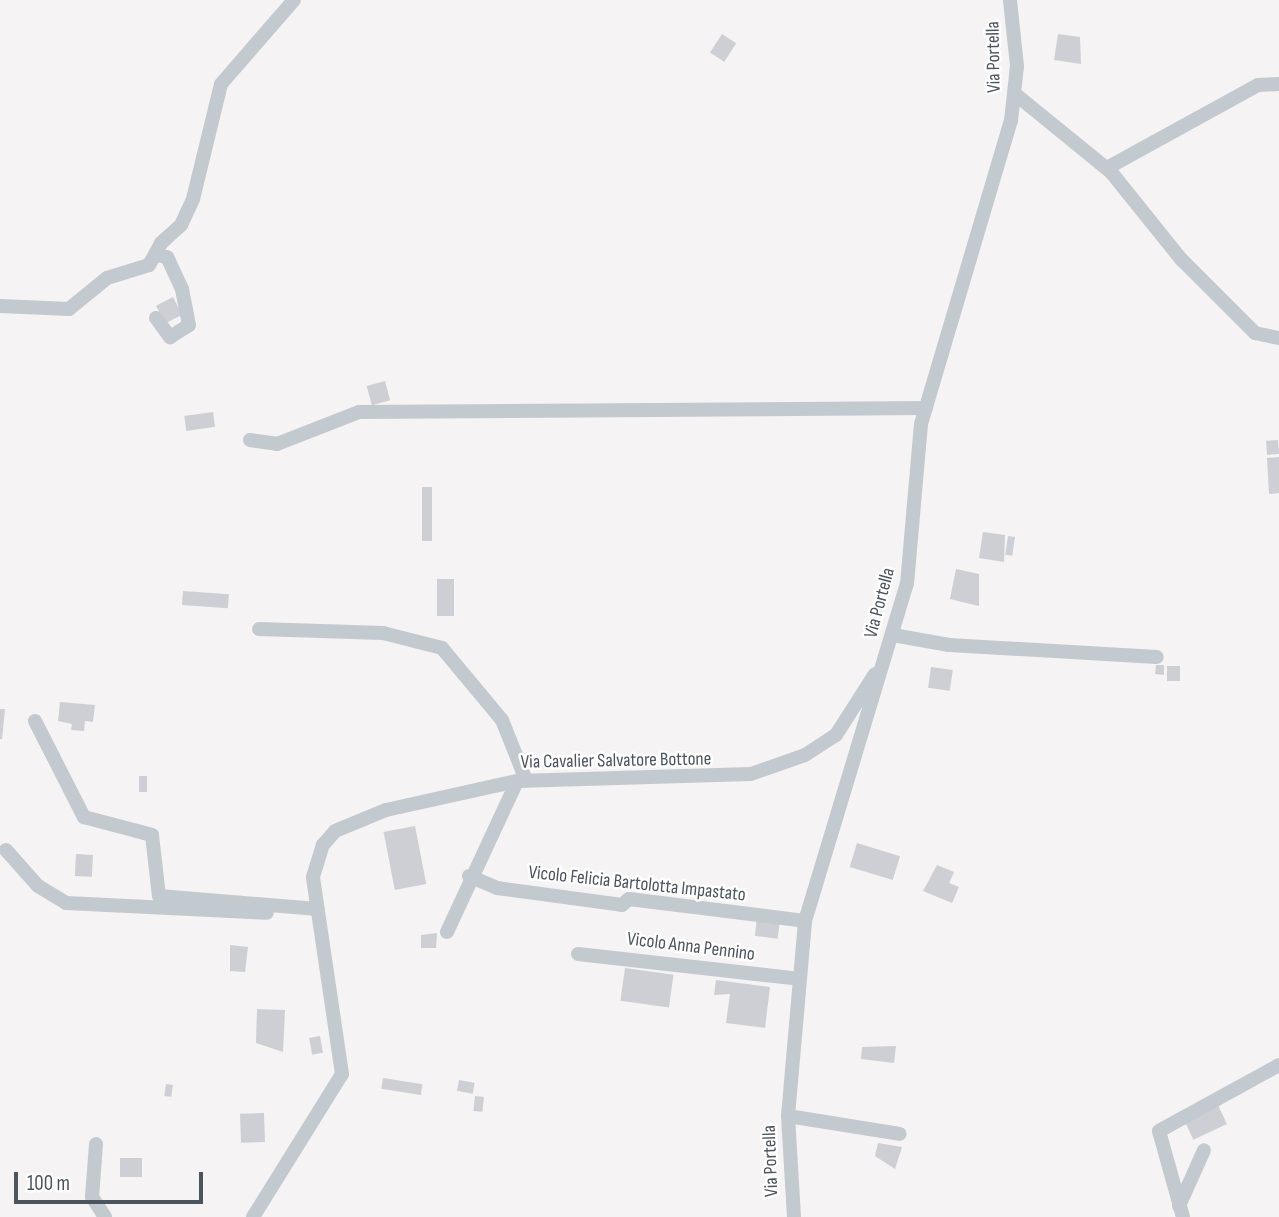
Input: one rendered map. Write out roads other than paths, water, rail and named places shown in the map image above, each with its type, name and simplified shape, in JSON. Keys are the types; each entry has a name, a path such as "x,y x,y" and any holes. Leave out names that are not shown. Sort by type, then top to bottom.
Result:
{"street":[{"path":"0,306 69,309 97,284 141,269 157,255 181,225 207,157 216,93 293,0"},
{"name":"Via Portella","path":"794,1217 788,1116 805,921 891,641 913,548 926,408 1015,94 1010,0"},
{"path":"1107,168 1258,85 1279,83"},
{"path":"1015,94 1107,168 1181,259 1255,334 1279,338"},
{"path":"156,318 170,337 189,326 182,289 167,257 157,255"},
{"path":"250,440 277,444 359,412 926,408"},
{"path":"258,629 395,634 442,648 502,720 521,780 469,876 447,932"},
{"path":"891,641 1157,657"},
{"name":"Via Cavalier Salvatore Bottone","path":"253,1217 342,1074 311,909 315,867 340,828 386,810 521,780 729,779 797,758 836,735 891,641"},
{"path":"35,721 84,817 152,835 159,896 311,909"},
{"path":"836,735 858,748"},
{"path":"6,850 38,886 77,905 295,914 311,909"},
{"name":"Vicolo Felicia Bartolotta Impastato","path":"469,876 497,888 622,905 629,899 805,921"},
{"name":"Vicolo Anna Pennino","path":"578,954 800,979"},
{"path":"1181,1211 1159,1131 1279,1065"},
{"path":"788,1116 900,1134"},
{"path":"96,1144 92,1197 105,1217"},
{"path":"1181,1211 1204,1150"}]}
